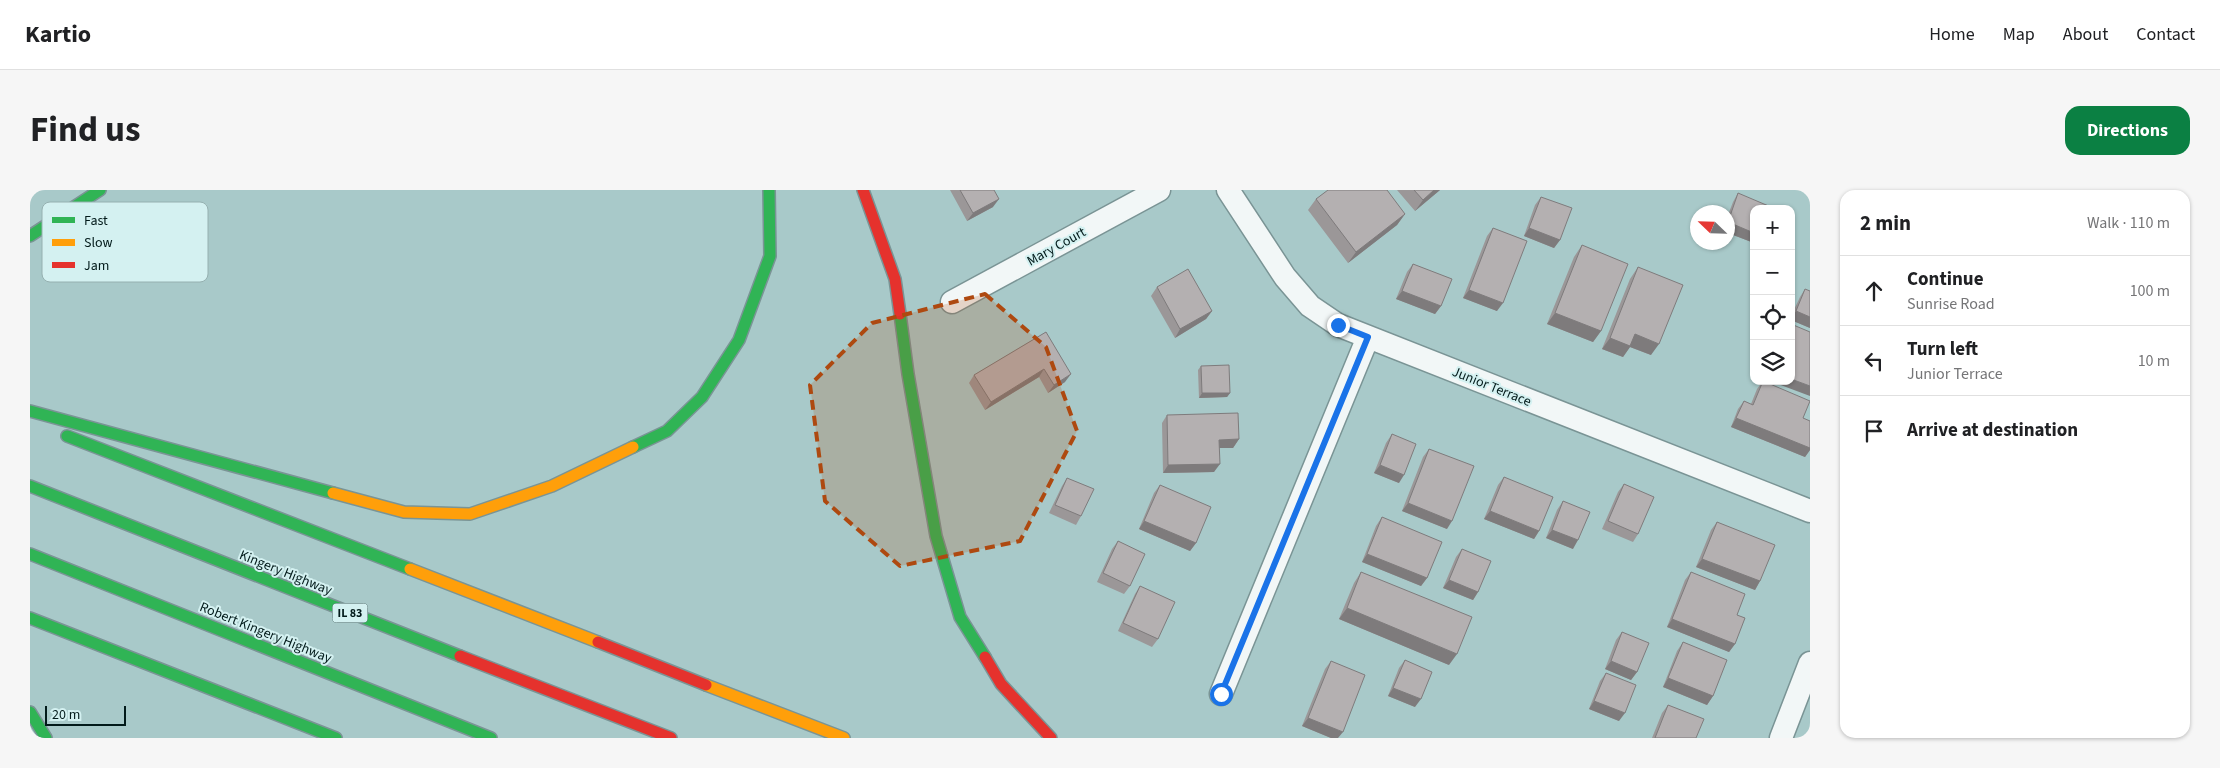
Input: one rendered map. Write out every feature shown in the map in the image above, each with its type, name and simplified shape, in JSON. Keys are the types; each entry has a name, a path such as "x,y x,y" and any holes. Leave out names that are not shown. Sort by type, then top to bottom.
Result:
{"main road":[{"path":"82,202 100,190"},
{"path":"30,411 404,512 470,514 552,486 668,431 702,397 739,340 770,256 769,190"},
{"path":"864,190 895,279 908,374 936,536 960,617 1001,684 1051,738"},
{"path":"30,236 42,228"},
{"path":"58,433 844,738"},
{"name":"Kingery Highway","path":"30,486 672,738"},
{"name":"Robert Kingery Highway","path":"30,554 491,738"},
{"path":"30,618 336,738"},
{"path":"30,712 46,738"}],"street":[{"name":"Mary Court","path":"952,302 1159,190"},
{"name":"Junior Terrace","path":"1228,190 1285,277 1310,306 1338,325 1810,511"},
{"path":"1221,694 1368,337"},
{"path":"1781,738 1810,663"}],"highlighted area":[{"path":"985,294 1046,347 1077,431 1020,541 900,566 825,501 810,385 872,323"}],"building":[{"path":"960,190 994,190 999,199 973,213"},
{"path":"1328,190 1387,190 1405,214 1356,252 1316,199"},
{"path":"1414,190 1434,190 1423,200"},
{"path":"1738,193 1766,205 1750,205 1750,231 1735,225 1734,205"},
{"path":"1541,197 1572,208 1560,240 1529,228"},
{"path":"1493,228 1527,241 1503,303 1469,290"},
{"path":"1582,245 1628,264 1601,331 1555,313"},
{"path":"1413,264 1452,279 1441,306 1402,291"},
{"path":"1638,267 1683,285 1659,344 1635,334 1630,346 1610,338"},
{"path":"1188,269 1212,311 1180,329 1157,287"},
{"path":"1805,289 1810,291 1810,317 1796,311"},
{"path":"1795,326 1810,332 1810,386 1795,380"},
{"path":"1046,332 1071,374 1054,385 1044,369 991,402 974,375"},
{"path":"1229,365 1230,393 1202,393 1201,366"},
{"path":"1761,385 1772,385 1810,401 1803,418 1810,421 1810,448 1736,418 1744,401 1753,405"},
{"path":"1238,413 1239,439 1219,440 1220,464 1168,465 1167,415"},
{"path":"1392,434 1416,444 1404,475 1380,465"},
{"path":"1429,449 1474,466 1452,521 1408,503"},
{"path":"1504,477 1553,497 1539,531 1490,511"},
{"path":"1067,478 1094,489 1081,516 1055,505"},
{"path":"1624,484 1654,497 1638,534 1608,521"},
{"path":"1160,485 1211,507 1196,543 1144,521"},
{"path":"1563,501 1590,512 1578,540 1552,530"},
{"path":"1382,517 1442,542 1427,578 1367,554"},
{"path":"1717,522 1775,545 1760,581 1702,559"},
{"path":"1118,541 1145,554 1130,586 1103,573"},
{"path":"1462,549 1491,561 1478,592 1449,580"},
{"path":"1361,572 1472,617 1457,654 1347,608"},
{"path":"1691,572 1745,594 1737,615 1745,618 1735,644 1672,619"},
{"path":"1140,586 1175,602 1158,639 1123,623"},
{"path":"1622,632 1649,643 1637,672 1611,661"},
{"path":"1683,642 1727,660 1713,696 1668,678"},
{"path":"1405,660 1432,672 1421,699 1393,688"},
{"path":"1331,661 1365,675 1343,732 1308,718"},
{"path":"1606,673 1636,685 1625,713 1594,701"},
{"path":"1668,705 1704,719 1696,738 1655,738"}],"traffic: fast":[{"path":"82,202 100,190"},
{"path":"633,447 667,431 702,397 739,340 770,256 769,190"},
{"path":"30,236 42,228"},
{"path":"900,314 908,374 936,536 960,617 985,657"},
{"path":"30,411 333,493"},
{"path":"67,436 410,569"},
{"path":"30,486 460,656"},
{"path":"30,554 491,738"},
{"path":"30,618 336,738"},
{"path":"30,712 46,738"}],"traffic: slow":[{"path":"333,493 404,512 470,514 552,486 633,447"},
{"path":"410,569 598,642"},
{"path":"706,685 844,738"}],"traffic: jam":[{"path":"863,190 895,279 900,314"},
{"path":"598,642 706,685"},
{"path":"460,656 671,738"},
{"path":"985,657 1001,684 1051,738"}],"route":[{"path":"1221,694 1368,337 1338,325"}]}
